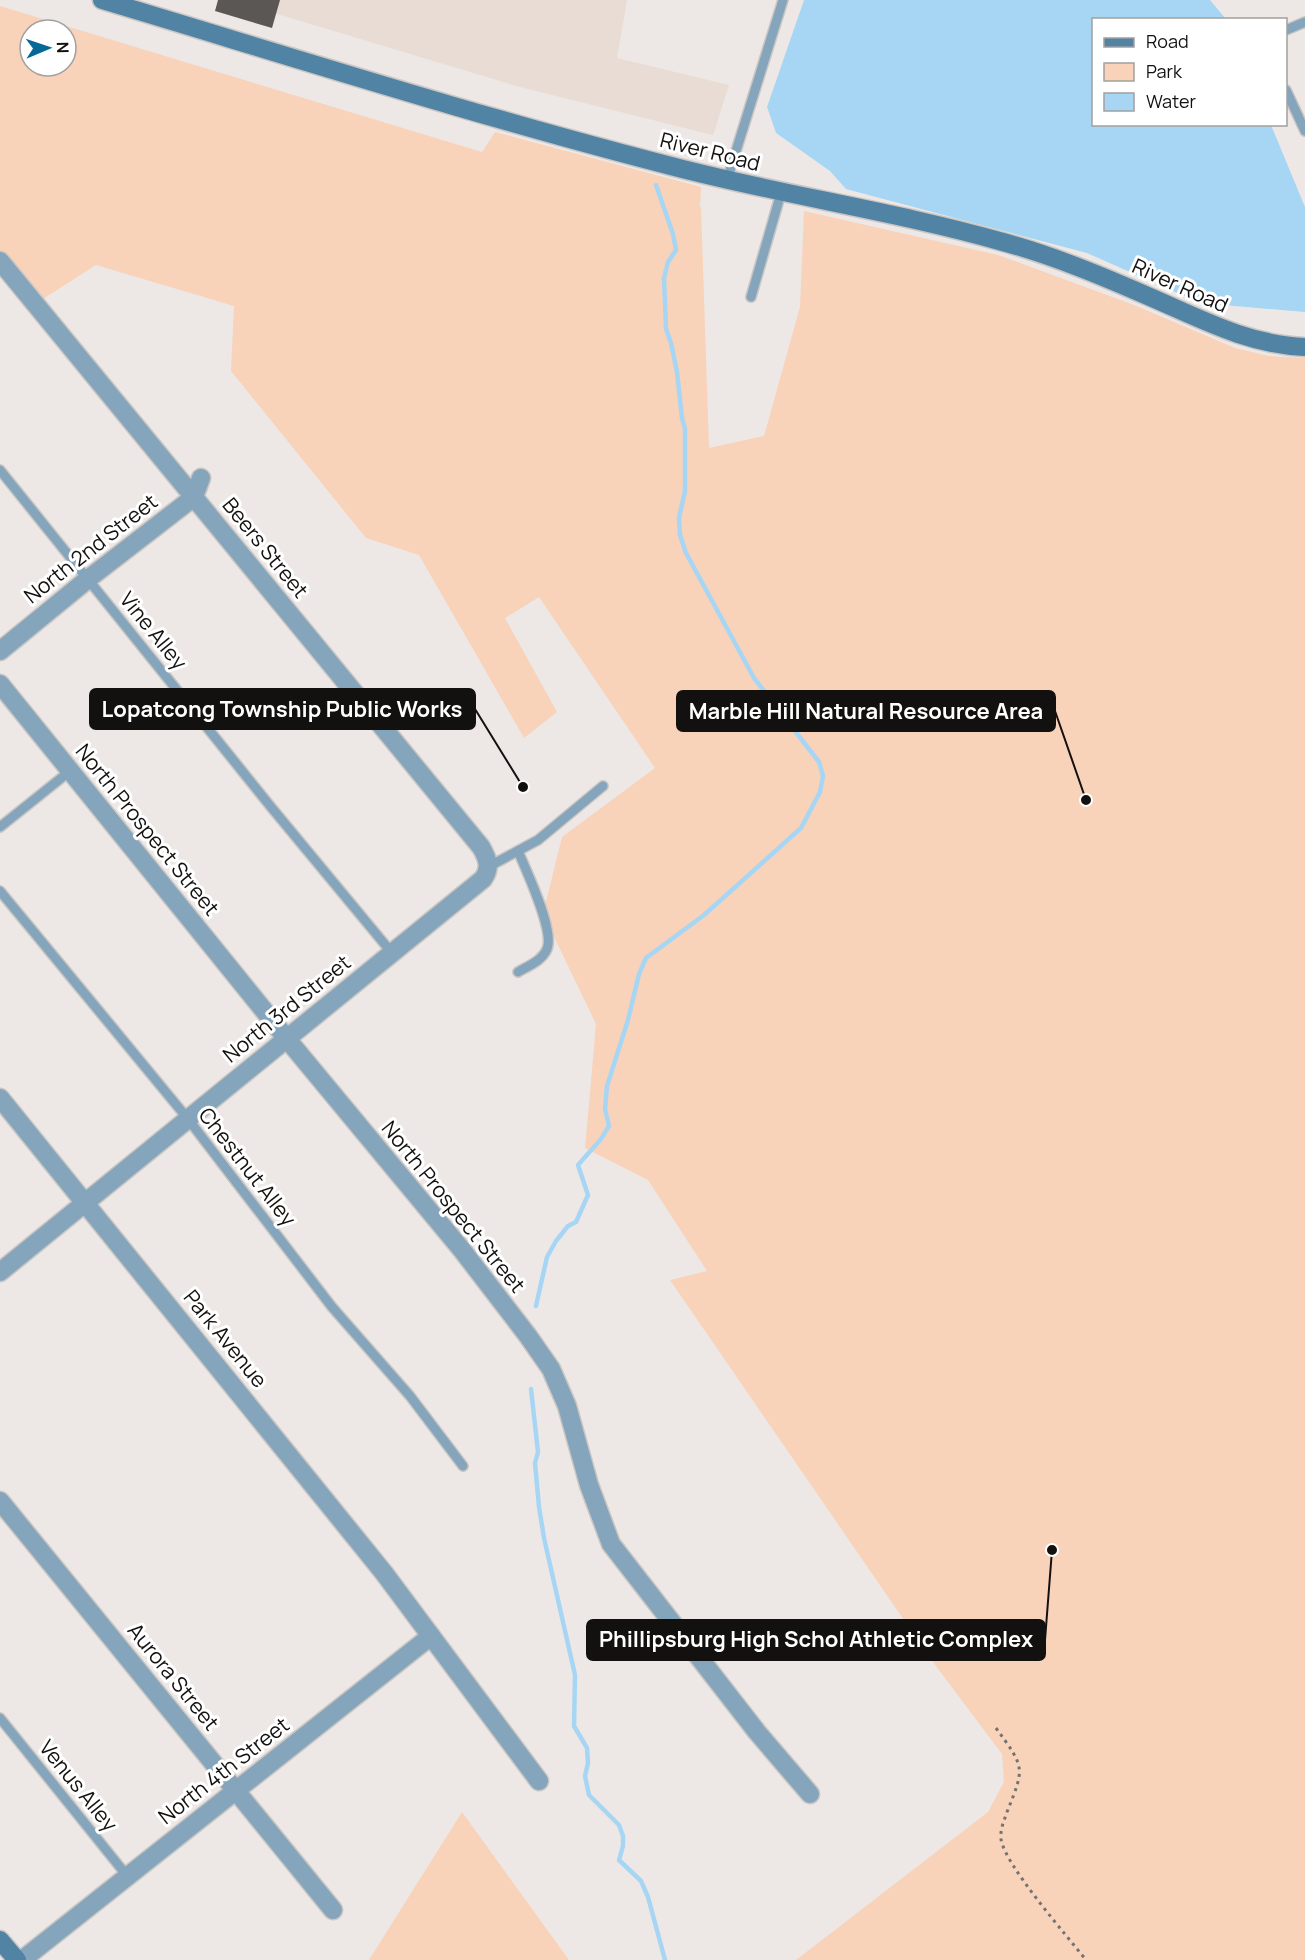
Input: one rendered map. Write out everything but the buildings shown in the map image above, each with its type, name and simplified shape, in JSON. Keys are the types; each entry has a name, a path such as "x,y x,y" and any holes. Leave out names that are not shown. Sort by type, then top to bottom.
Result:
{"street":[{"name":"River Road","path":"102,0 510,123 727,180 949,227 1007,243 1080,266 1230,332 1282,346 1305,347"},
{"name":"Beers Street","path":"0,261 486,855 488,867"},
{"path":"194,497 201,477"},
{"name":"North 2nd Street","path":"0,651 194,497"},
{"name":"North Prospect Street","path":"0,684 287,1039 462,1250 551,1369 567,1406 589,1485 611,1544 750,1723 810,1794"},
{"name":"North 3rd Street","path":"0,1272 483,879 488,867"},
{"name":"Park Avenue","path":"0,1098 273,1434 431,1636"},
{"name":"Aurora Street","path":"0,1501 333,1910"},
{"path":"431,1636 539,1781"},
{"name":"North 4th Street","path":"22,1960 431,1636"},
{"path":"0,1940 17,1960"}],"lane":[{"path":"727,180 783,0"},
{"path":"1287,30 1305,22"},
{"path":"1287,92 1305,131"},
{"path":"751,297 781,193"},
{"name":"Vine Alley","path":"0,470 271,807 392,953"},
{"path":"0,827 70,771"},
{"name":"North 3rd Street","path":"488,867 538,840 603,786"},
{"path":"518,851 545,921 549,940 547,949 539,959 518,972"},
{"name":"Chestnut Alley","path":"0,891 188,1119 332,1307 410,1396 463,1466"},
{"name":"Venus Alley","path":"0,1718 128,1877"}],"path":[{"path":"996,1728 1016,1756 1020,1780 1001,1828 1001,1840 1005,1851 1038,1899 1086,1960"}],"shaded area":[{"path":"231,0 627,0 617,58 729,85 713,135 520,87"}],"green space":[{"path":"0,6 40,18 18,18 18,78 78,78 78,30 482,152 495,132 701,187 709,448 764,436 800,307 804,211 998,255 1134,305 1235,348 1269,356 1305,358 1305,1960 796,1960 988,1812 1004,1782 1002,1754 930,1658 670,1280 707,1271 648,1180 585,1148 596,1024 543,914 562,837 655,768 539,597 505,618 557,712 524,738 419,555 366,538 231,371 234,306 96,265 35,304 0,264"},
{"path":"462,1812 569,1960 369,1960"}],"water":[{"path":"804,0 1210,0 1225,18 1092,18 1092,126 1271,126 1305,207 1305,312 1200,303 1087,253 846,189 830,171 776,133 767,107"}],"waterway":[{"path":"536,1306 547,1257 568,1226 576,1222 588,1195 578,1165 601,1139 609,1126 605,1109 607,1086 628,1020 639,974 646,958 704,915 801,828 820,792 823,776 819,762 754,678 686,553 680,535 679,518 685,491 685,429 677,372 666,329 664,278 668,262 676,250 673,234 656,185"},
{"path":"531,1389 538,1452 535,1463 539,1507 575,1675 574,1726 587,1748 588,1763 585,1776 589,1795 619,1825 623,1836 619,1860 641,1881 648,1897 665,1960"}],"place":[{"name":"Lopatcong Township Public Works","path":"523,787"},
{"name":"Marble Hill Natural Resource Area","path":"1086,800"},
{"name":"Phillipsburg High Schol Athletic Complex","path":"1052,1550"}]}
